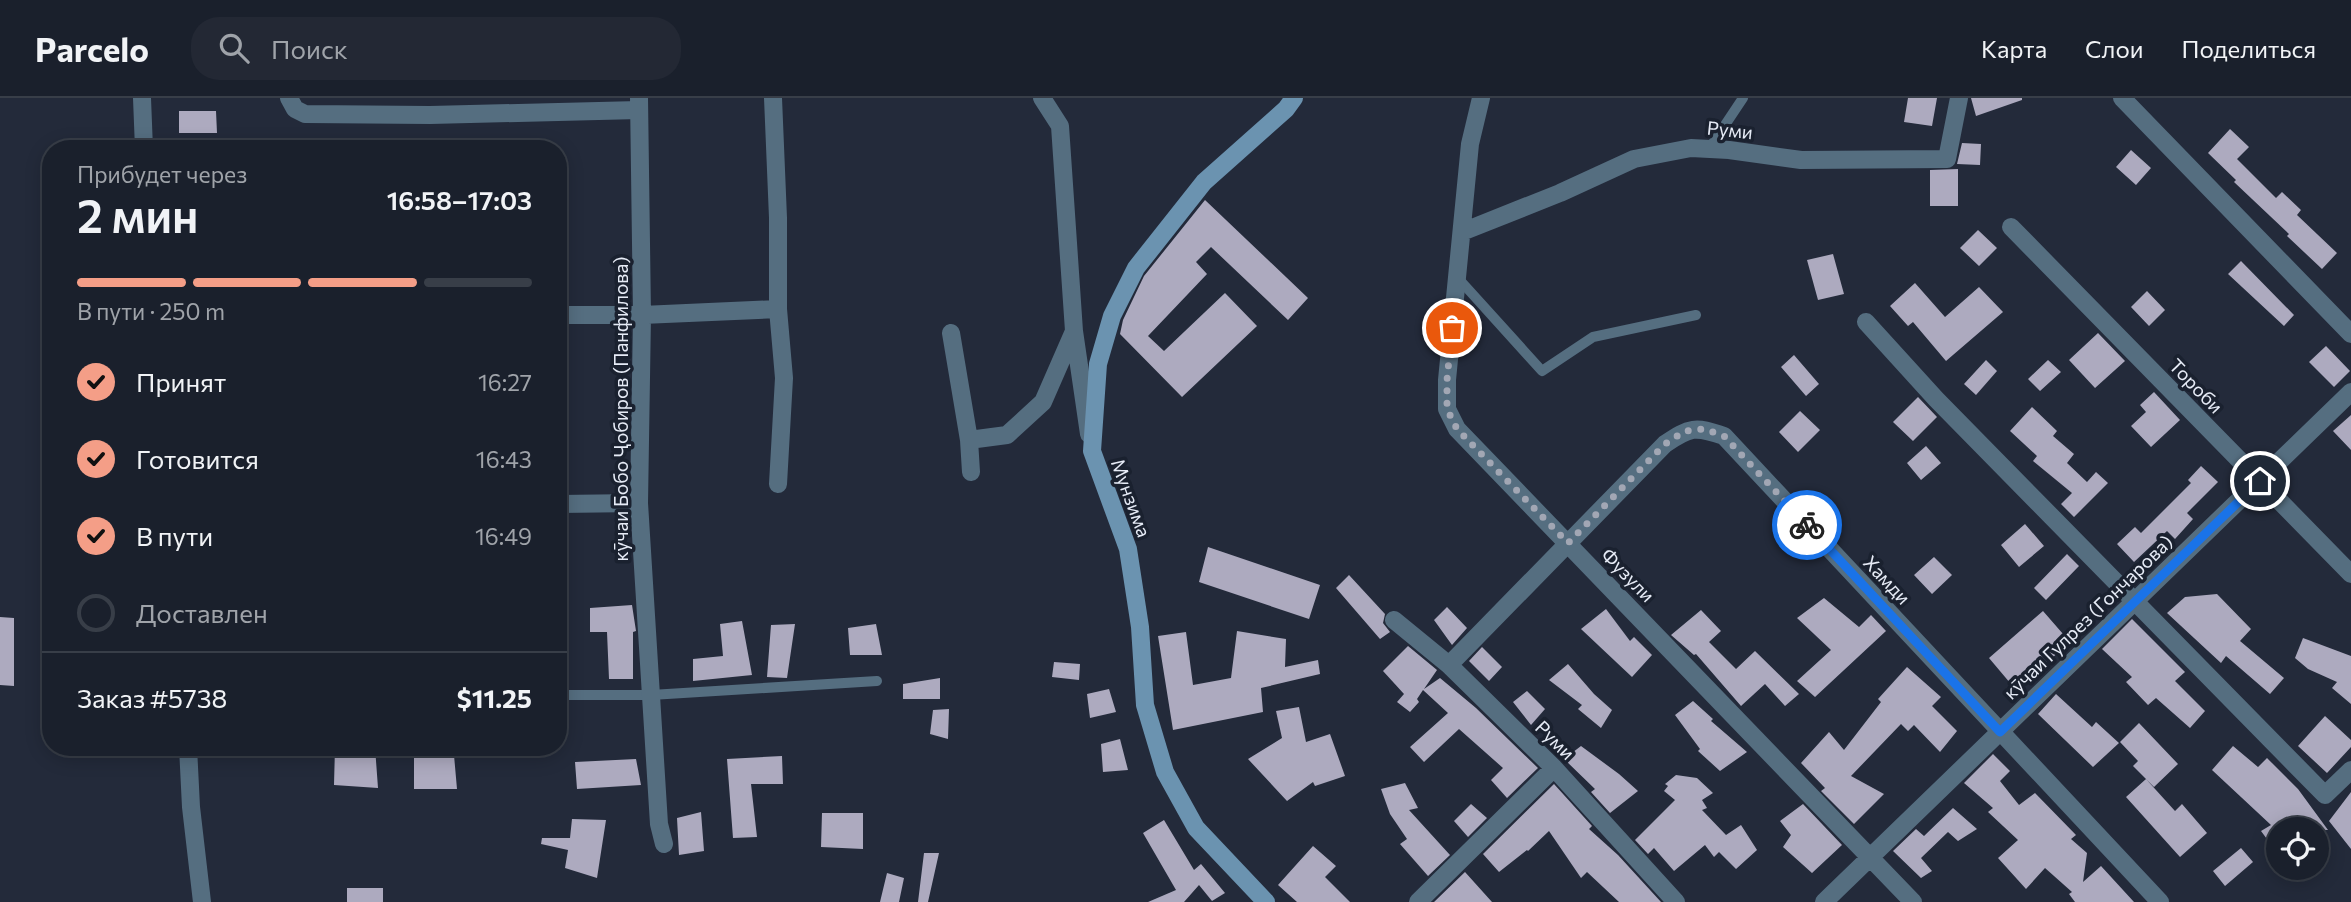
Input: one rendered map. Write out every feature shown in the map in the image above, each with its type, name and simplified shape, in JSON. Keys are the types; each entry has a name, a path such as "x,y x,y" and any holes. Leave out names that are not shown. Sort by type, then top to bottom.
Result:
{"street":[{"path":"142,98 144,140"},
{"path":"289,98 295,109 305,114 429,106 639,104"},
{"path":"773,98 778,218 778,309 784,378 778,484"},
{"path":"1042,98 1060,126 1074,331 1092,451"},
{"name":"Мунзима","path":"1266,902 1196,828 1165,772 1145,705 1139,627 1128,549 1092,451 1098,365 1112,316 1136,268 1204,182 1286,109 1294,98"},
{"name":"Фузули","path":"1481,98 1470,144 1447,380 1447,409 1457,429 1913,902"},
{"name":"Руми","path":"1462,232 1560,193 1634,159 1691,148 1801,160 1948,159 1959,98"},
{"path":"2122,98 2351,334"},
{"name":"кӯчаи Бобо Ҷобиров (Панфилова)","path":"639,104 642,315 639,503 659,824 664,844"},
{"name":"Тороби","path":"2011,228 2351,574"},
{"path":"567,315 642,315 778,309"},
{"path":"1866,322 1936,399 2325,795 2351,770"},
{"path":"969,440 1007,435 1043,402 1074,331"},
{"path":"951,333 969,440 971,472"},
{"name":"кӯчаи Гулрез (Гончарова)","path":"1824,902 2351,392"},
{"name":"Хамди","path":"1449,665 1665,444 1685,431 1704,429 1724,436 2160,902"},
{"path":"567,504 639,503"},
{"name":"Руми","path":"1394,620 1449,665 1554,768 1676,902"},
{"path":"188,756 191,807 202,902"},
{"path":"1418,902 1554,768"}],"lane":[{"path":"1709,149 1743,98"},
{"path":"1457,277 1542,370 1593,337 1696,315"},
{"path":"567,695 651,695 877,681"}],"building":[{"path":"1908,98 1937,98 1932,126 1904,122"},
{"path":"1971,98 2022,98 2022,100 1976,116"},
{"path":"179,111 216,111 217,133 179,133"},
{"path":"2230,129 2249,147 2237,159 2276,198 2282,192 2301,210 2297,215 2337,253 2322,269 2208,153"},
{"path":"1962,143 1981,144 1980,165 1957,164"},
{"path":"2131,150 2151,168 2136,185 2116,167"},
{"path":"1958,169 1958,206 1930,206 1930,170"},
{"path":"1205,200 1308,298 1288,320 1211,247 1196,262 1207,274 1148,336 1164,351 1225,293 1257,326 1182,397 1120,334 1123,320 1144,276"},
{"path":"1978,230 1997,248 1979,266 1960,248"},
{"path":"1833,254 1844,294 1818,300 1807,260"},
{"path":"2241,261 2294,315 2284,326 2228,274"},
{"path":"1915,283 1945,317 1979,287 2003,312 1946,361 1913,322 1908,326 1890,306"},
{"path":"2147,291 2165,310 2149,326 2131,307"},
{"path":"2098,333 2125,361 2095,388 2069,360"},
{"path":"2326,346 2350,371 2334,387 2309,362"},
{"path":"1794,355 1819,384 1806,396 1781,367"},
{"path":"1986,360 1997,371 1976,395 1964,384"},
{"path":"2048,360 2061,372 2040,391 2028,379"},
{"path":"2154,392 2180,420 2151,447 2131,426 2146,412 2140,405"},
{"path":"1918,397 1937,417 1913,441 1893,422"},
{"path":"2032,407 2057,431 2053,436 2074,454 2067,463 2087,482 2096,472 2108,483 2074,517 2061,504 2072,493 2033,461 2037,456 2010,431"},
{"path":"1800,411 1820,430 1798,452 1779,432"},
{"path":"2351,415 2351,450 2333,431"},
{"path":"1926,446 1941,463 1921,480 1907,463"},
{"path":"2201,466 2218,482 2187,513 2193,519 2175,539 2167,531 2134,562 2117,544 2135,527 2141,533 2191,483 2188,480"},
{"path":"2025,524 2044,546 2019,567 2001,545"},
{"path":"1208,547 1320,585 1309,619 1199,582"},
{"path":"2067,554 2079,566 2046,600 2034,588"},
{"path":"1934,557 1952,575 1932,594 1914,575"},
{"path":"1349,575 1385,614 1383,623 1390,632 1380,639 1336,588"},
{"path":"2217,594 2251,629 2240,641 2284,678 2270,694 2226,656 2221,663 2167,613 2185,597"},
{"path":"1824,598 1859,627 1871,615 1886,631 1815,697 1797,681 1831,650 1797,618"},
{"path":"632,605 636,631 633,632 633,679 609,679 607,632 590,632 590,608"},
{"path":"1447,607 1467,628 1452,645 1434,620"},
{"path":"1606,609 1630,641 1634,637 1652,655 1632,677 1581,629"},
{"path":"1701,610 1721,631 1709,642 1736,669 1755,651 1799,694 1785,706 1765,684 1741,706 1696,654 1671,635"},
{"path":"2043,611 2070,642 2016,690 1989,658"},
{"path":"0,617 14,618 14,686 0,685"},
{"path":"2132,619 2185,672 2175,681 2205,711 2190,728 2156,698 2148,705 2126,682 2132,677 2102,649"},
{"path":"742,621 752,675 693,681 693,659 723,656 720,624"},
{"path":"795,624 787,678 767,677 771,625"},
{"path":"876,624 882,655 850,655 848,628"},
{"path":"1237,631 1286,639 1285,667 1318,660 1320,674 1261,688 1263,712 1173,730 1158,636 1186,632 1193,685 1231,678"},
{"path":"2303,638 2351,656 2351,704 2332,688 2337,682 2308,669 2295,658"},
{"path":"1408,646 1437,670 1424,689 1440,678 1476,708 1538,768 1507,798 1491,780 1503,768 1459,729 1424,762 1410,747 1448,713 1423,690 1417,699 1419,702 1410,712 1397,702 1404,694 1383,671"},
{"path":"1482,647 1502,667 1489,681 1469,661"},
{"path":"1054,662 1080,664 1079,680 1052,677"},
{"path":"1568,664 1612,710 1601,728 1578,709 1582,705 1549,680"},
{"path":"1907,667 1941,697 1932,706 1957,731 1940,752 1914,725 1908,731 1901,724 1851,776 1884,794 1854,824 1821,791 1825,788 1801,763 1829,732 1844,750 1881,702 1878,699"},
{"path":"940,678 940,699 903,699 903,684"},
{"path":"1109,689 1116,712 1090,718 1087,694"},
{"path":"1527,691 1545,709 1531,725 1513,702"},
{"path":"2056,694 2092,727 2096,722 2119,743 2093,767 2038,714"},
{"path":"1693,701 1713,719 1711,721 1747,752 1720,771 1698,751 1700,749 1675,715"},
{"path":"1299,707 1306,742 1330,734 1345,776 1315,786 1313,782 1287,801 1248,759 1282,738 1276,711"},
{"path":"949,709 948,739 930,734 933,710"},
{"path":"2325,716 2351,740 2351,747 2327,773 2298,746"},
{"path":"2139,723 2178,764 2154,787 2133,766 2138,761 2120,742"},
{"path":"1120,739 1128,770 1103,772 1101,744"},
{"path":"1581,746 1638,791 1610,813 1591,792 1595,789 1564,759"},
{"path":"2233,746 2258,767 2267,758 2298,789 2318,817 2266,817 2266,820 2212,770"},
{"path":"1993,754 2010,771 2000,781 2019,805 2035,793 2076,835 2071,839 2087,853 2083,882 2101,866 2134,902 2075,902 2069,894 2072,892 2045,868 2026,889 1998,858 2018,840 1988,812 1993,808 1964,783"},
{"path":"335,756 376,756 378,788 334,785"},
{"path":"414,756 454,756 457,789 414,789"},
{"path":"782,756 783,784 751,784 757,837 733,838 727,759"},
{"path":"636,759 641,785 577,789 575,762"},
{"path":"1676,775 1697,778 1713,793 1702,800 1707,808 1702,810 1726,835 1741,825 1757,850 1736,869 1719,852 1714,857 1705,845 1674,871 1654,848 1648,854 1635,840 1675,800 1664,791 1668,786 1665,784"},
{"path":"2146,779 2175,811 2182,804 2207,833 2180,857 2126,797"},
{"path":"1405,783 1418,808 1409,810 1450,855 1428,876 1400,844 1407,839 1390,814 1381,789"},
{"path":"1554,784 1592,826 1589,829 1618,855 1661,902 1619,902 1587,872 1581,878 1549,831 1528,851 1499,872 1483,854"},
{"path":"2351,792 2351,849 2329,821"},
{"path":"1471,804 1487,818 1468,837 1454,821"},
{"path":"1803,804 1842,845 1812,873 1783,847 1791,835 1780,821"},
{"path":"1953,808 1977,829 1958,841 1948,832 1921,858 1932,871 1921,878 1893,851 1916,829 1924,836"},
{"path":"701,812 704,851 679,855 677,818"},
{"path":"822,813 863,813 863,849 821,847"},
{"path":"572,819 606,820 597,878 565,868 568,850 541,844 542,838 570,838"},
{"path":"1164,820 1194,870 1201,864 1225,893 1212,901 1199,885 1184,902 1148,902 1176,890 1143,833"},
{"path":"1313,846 1336,866 1325,877 1350,902 1297,902 1278,885"},
{"path":"2241,848 2253,862 2225,886 2213,871"},
{"path":"924,853 939,853 928,902 918,902"},
{"path":"1465,872 1492,902 1434,902"},
{"path":"887,873 904,878 899,902 880,902"},
{"path":"347,888 383,888 383,902 347,902"}],"way so far":[{"path":"1452,328 1447,409 1457,429 1568,543 1665,444 1685,431 1704,429 1724,436 1807,525"}],"route":[{"path":"1807,525 2000,732 2260,481"}]}
